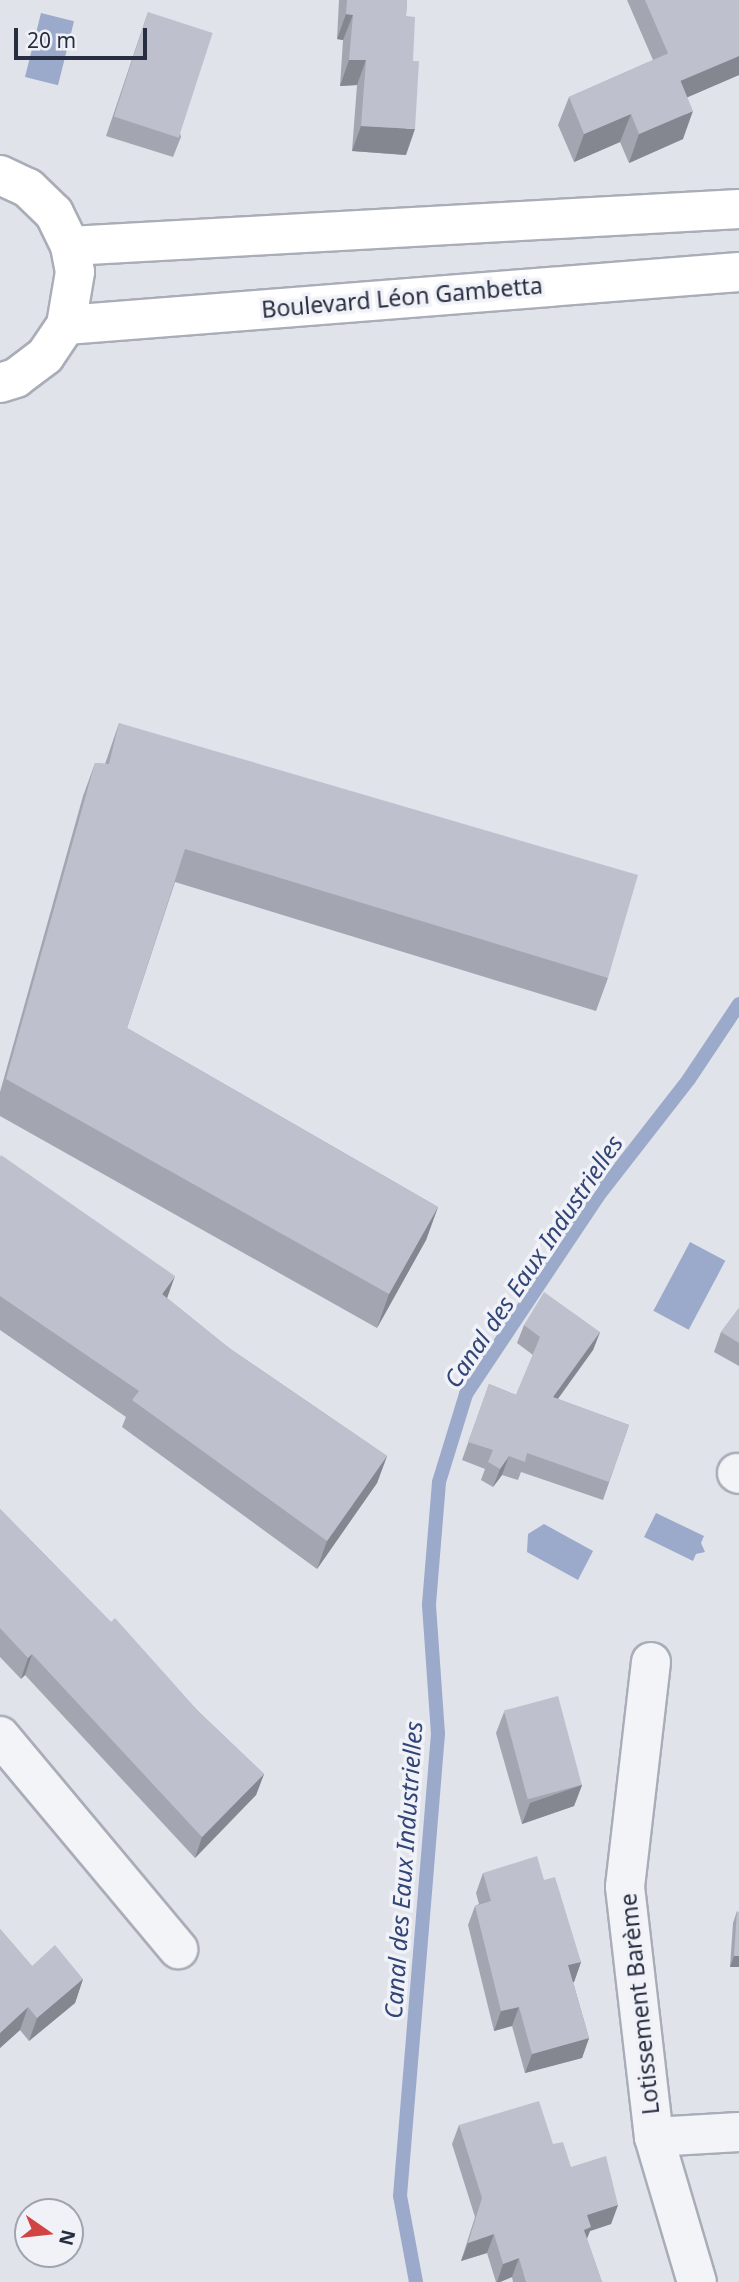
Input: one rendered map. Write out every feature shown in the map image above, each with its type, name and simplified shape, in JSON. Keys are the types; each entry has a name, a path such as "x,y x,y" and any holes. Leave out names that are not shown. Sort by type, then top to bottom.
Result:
{"main road":[{"path":"0,175 28,188 54,213 70,246 75,285 66,325 45,356 16,378 0,383"},
{"path":"70,246 739,209"},
{"name":"Boulevard Léon Gambetta","path":"66,325 739,272"}],"street":[{"name":"Lotissement Barème","path":"651,1662 625,1886 654,2137 697,2282"},
{"path":"0,1736 178,1949"},
{"name":"Lotissement Barème","path":"654,2137 739,2132"}],"water":[{"path":"41,13 74,21 58,85 25,77"},
{"path":"690,1242 725,1261 689,1330 653,1311"},
{"path":"656,1513 704,1536 701,1543 705,1552 696,1554 693,1561 644,1537"},
{"path":"544,1524 593,1551 578,1580 527,1552 528,1534"}],"building":[{"path":"347,0 407,0 406,16 415,17 413,61 419,61 415,129 361,126 366,60 349,60 353,15 346,14"},
{"path":"645,0 739,0 739,56 680,81"},
{"path":"148,12 213,33 179,138 114,117"},
{"path":"669,53 693,111 639,134 631,114 584,134 569,97"},
{"path":"119,723 638,875 608,978 185,849 127,1028 438,1207 389,1294 6,1079 95,763 109,764"},
{"path":"1,1155 175,1276 162,1294 229,1348 387,1456 327,1541 132,1400 139,1391 0,1296"},
{"path":"544,1292 600,1332 553,1397 629,1425 609,1482 527,1453 525,1462 509,1456 500,1469 488,1462 493,1450 468,1442 489,1384 516,1395 540,1337 524,1325"},
{"path":"739,1308 739,1343 721,1332"},
{"path":"0,1509 111,1622 115,1618 199,1712 264,1774 202,1837 32,1654 28,1658 0,1628"},
{"path":"558,1696 582,1785 528,1799 504,1710"},
{"path":"537,1856 544,1880 555,1877 581,1962 568,1965 589,2038 532,2054 519,2007 501,2011 475,1906 491,1901 483,1873"},
{"path":"737,1911 739,1956 734,1956"},
{"path":"0,1929 32,1966 55,1945 83,1979 37,2018 28,2007 0,2033"},
{"path":"539,2101 553,2144 563,2142 571,2167 606,2156 618,2205 587,2215 591,2227 584,2230 602,2282 526,2282 519,2258 503,2264 494,2234 468,2243 482,2198 459,2125"}],"waterway":[{"name":"Canal des Eaux Industrielles","path":"416,2282 400,2196 438,1734 429,1604 439,1482 466,1394 598,1196 689,1079 739,1004"}]}
